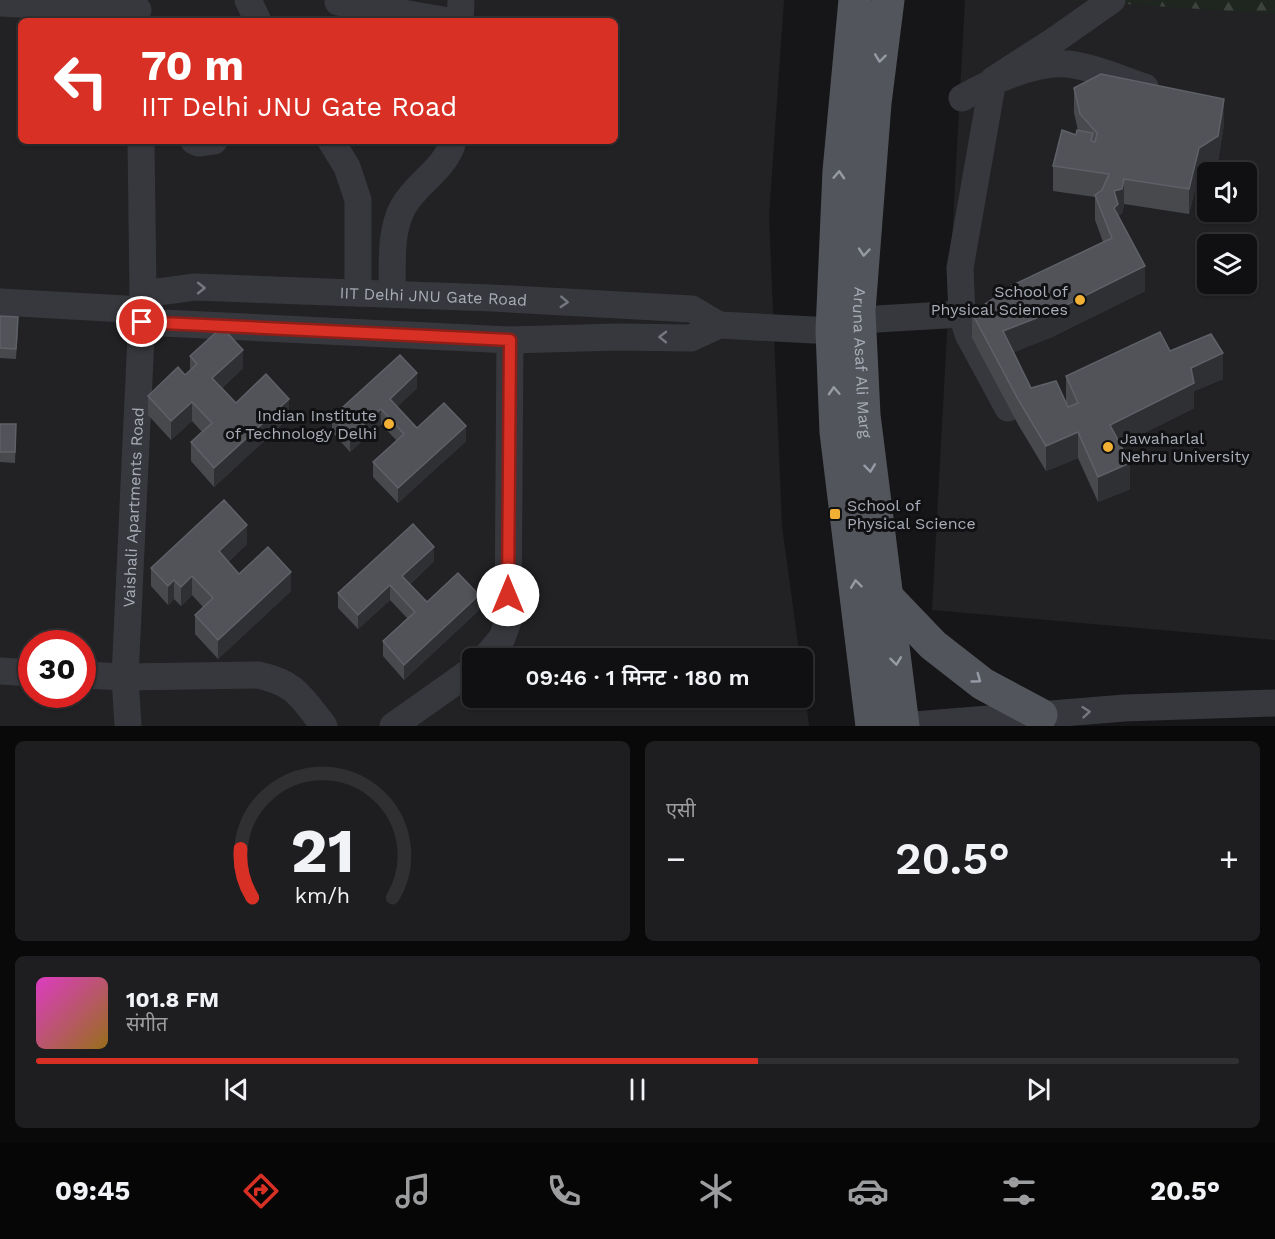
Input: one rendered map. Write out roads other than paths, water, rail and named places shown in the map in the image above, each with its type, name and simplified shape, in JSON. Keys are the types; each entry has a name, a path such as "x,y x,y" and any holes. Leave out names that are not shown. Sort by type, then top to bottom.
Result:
{"main road":[{"name":"Aruna Asaf Ali Marg","path":"855,0 839,171 846,325 864,415 903,726"},
{"name":"Aruna Asaf Ali Marg","path":"872,726 836,432 846,325 888,0"},
{"path":"887,597 933,645 983,684 1041,715"}],"street":[{"path":"248,0 257,18"},
{"path":"460,18 461,0"},
{"path":"962,98 993,80 1112,0"},
{"path":"0,3 138,10"},
{"path":"337,8 423,18"},
{"path":"993,80 1021,71 1068,64 1163,92"},
{"path":"993,80 960,268 962,314 968,334 1008,408"},
{"name":"Vaishali Apartments Road","path":"128,726 125,677 142,308 141,144"},
{"path":"333,144 347,167 358,200 358,293"},
{"path":"392,294 394,235 397,221 404,205 444,160 452,144"},
{"name":"IIT Delhi JNU Gate Road","path":"142,308 195,287 692,309 719,325"},
{"path":"0,302 142,308"},
{"name":"IIT Delhi JNU Gate Road","path":"142,308 510,340 617,337 691,338 719,325 846,325 962,314"},
{"path":"494,648 502,638 508,621 510,340"},
{"path":"0,671 18,672"},
{"path":"96,676 258,675 277,679 292,687 324,726"},
{"path":"393,726 462,677"},
{"path":"903,726 1125,708 1275,703"},
{"path":"1118,726 1249,719 1275,720"}],"place":[{"name":"School of Physical Sciences","path":"1080,300"},
{"name":"Indian Institute of Technology Delhi","path":"389,424"},
{"name":"Jawaharlal Nehru University","path":"1108,447"},
{"name":"School of Physical Science","path":"835,514"}]}
